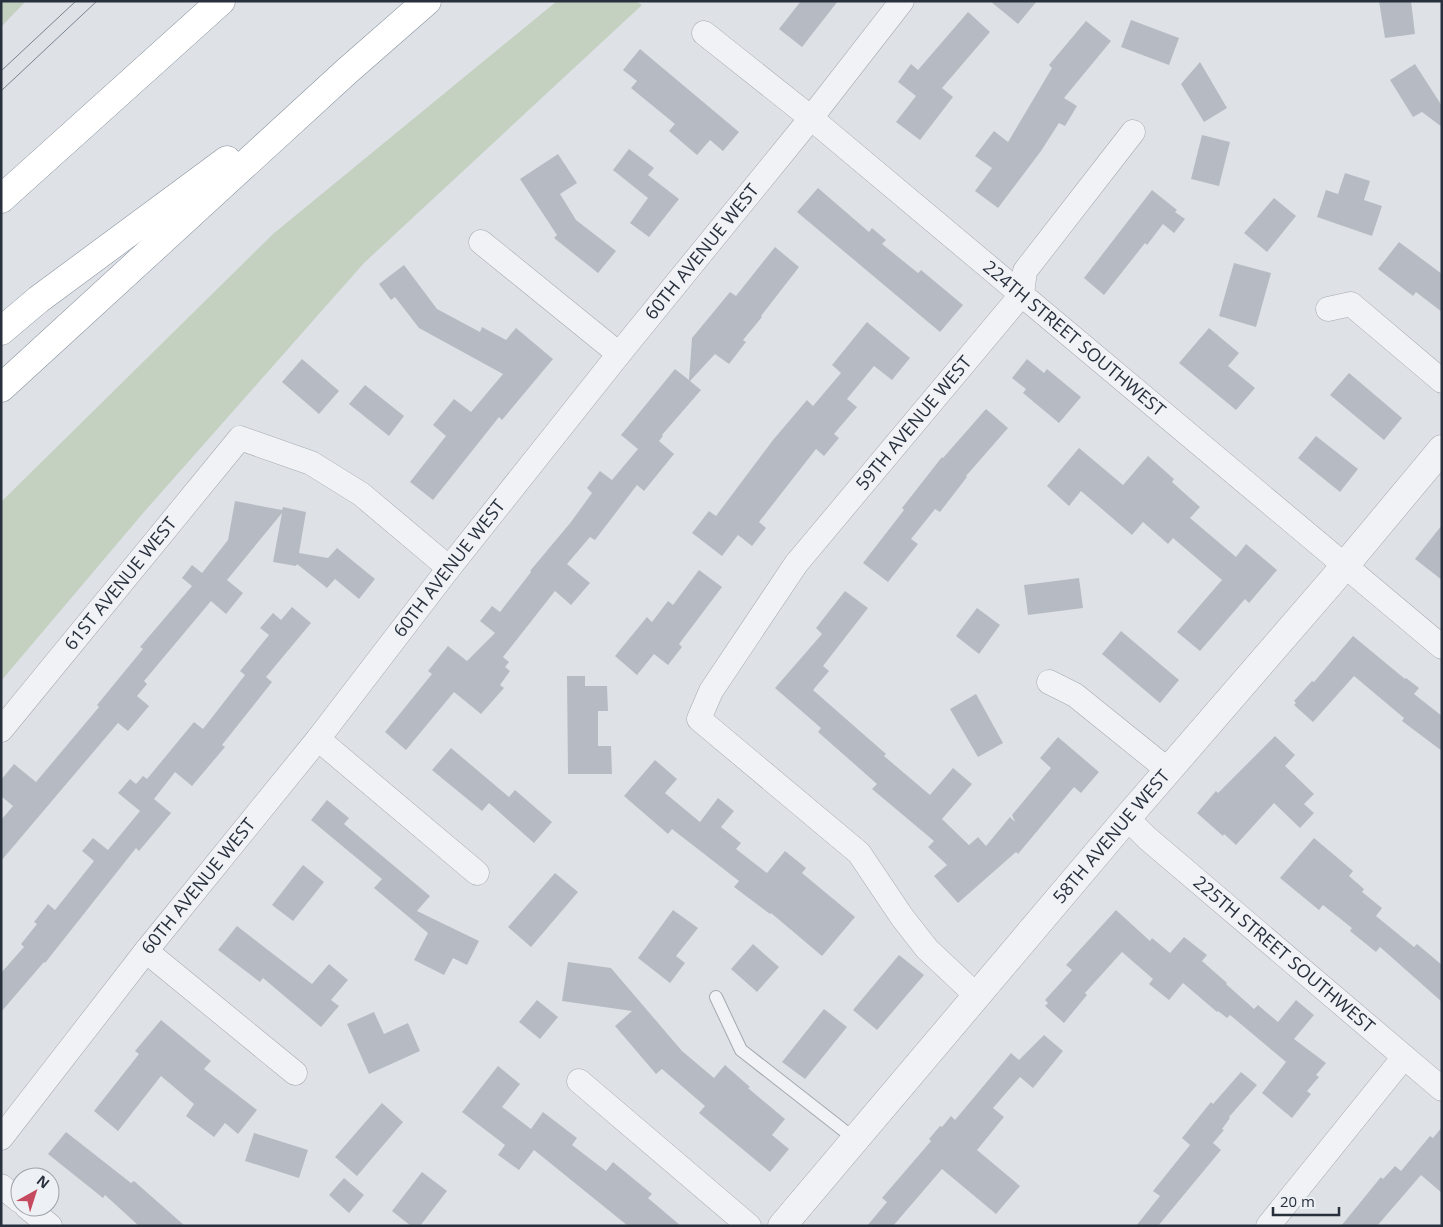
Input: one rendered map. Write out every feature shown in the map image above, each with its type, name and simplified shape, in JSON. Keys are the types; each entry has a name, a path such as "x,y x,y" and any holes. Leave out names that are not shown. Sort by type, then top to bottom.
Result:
{"highway":[{"path":"1,388 347,71 427,1"},
{"path":"1,331 40,299 347,71 449,1"},
{"path":"1,199 214,5"}],"street":[{"name":"60TH AVENUE WEST","path":"1,1138 146,951 318,739 619,354 811,118 902,1"},
{"name":"224TH STREET SOUTHWEST","path":"704,33 811,118 1442,647"},
{"path":"1022,294 1025,271 1133,132"},
{"path":"481,242 619,354"},
{"name":"59TH AVENUE WEST","path":"977,996 927,949 902,917 859,853 699,719 711,690 796,564 1022,294"},
{"path":"1328,308 1351,304 1442,381"},
{"name":"61ST AVENUE WEST","path":"1,730 240,438 311,463 361,494 450,568"},
{"name":"58TH AVENUE WEST","path":"782,1226 1442,449"},
{"path":"1050,682 1076,695 1168,770"},
{"path":"318,739 477,873"},
{"name":"225TH STREET SOUTHWEST","path":"1127,818 1146,838 1442,1089"},
{"path":"146,951 295,1073"},
{"path":"1268,1226 1404,1057"},
{"path":"579,1081 750,1226"},
{"path":"39,1217 50,1226"}],"lane":[{"path":"716,997 741,1050 856,1140"}],"green space":[{"path":"1,1 26,1 1,27"},
{"path":"557,1 635,1 642,5 364,263 144,512 1,681 1,502 273,234"}],"building":[{"path":"801,1 838,1 802,47 779,29"},
{"path":"990,1 1037,1 1018,24"},
{"path":"1379,1 1411,1 1415,34 1385,38"},
{"path":"968,12 990,32 942,88 953,97 920,140 896,122 916,96 898,82 911,64 918,70"},
{"path":"1131,20 1179,38 1169,65 1121,47"},
{"path":"1086,21 1111,41 1064,98 1077,106 1065,126 1059,123 1041,151 998,208 975,191 992,168 975,156 994,131 1008,142 1052,68 1049,65"},
{"path":"640,49 739,132 723,151 710,140 697,155 669,131 675,124 631,88 637,81 623,70"},
{"path":"1200,62 1227,108 1204,122 1181,84"},
{"path":"1415,64 1442,106 1442,127 1422,112 1413,117 1390,80"},
{"path":"1202,135 1230,142 1219,186 1191,179"},
{"path":"629,149 654,168 648,175 679,199 649,237 630,223 648,198 613,170"},
{"path":"558,154 577,183 560,194 576,220 616,251 598,273 554,238 557,235 520,179"},
{"path":"1345,173 1370,181 1364,200 1382,206 1372,236 1317,217 1326,190 1338,194"},
{"path":"818,188 869,232 872,228 886,240 882,244 918,273 921,270 963,305 940,332 797,212"},
{"path":"1152,190 1185,219 1174,233 1163,224 1147,245 1145,243 1104,295 1084,278"},
{"path":"1274,198 1296,216 1267,252 1244,233"},
{"path":"1399,242 1442,274 1442,312 1416,292 1413,296 1378,269"},
{"path":"775,247 799,267 743,340 746,342 729,364 715,354 690,381 701,390 659,441 674,454 644,491 637,485 595,540 590,537 567,564 590,583 571,605 555,591 503,657 509,662 505,667 510,671 500,685 504,688 481,714 454,692 406,750 385,732 432,674 428,671 448,646 467,661 495,633 480,621 492,606 500,612 592,493 587,488 600,471 612,480 638,449 621,435 675,369 689,380 692,338 730,292 736,296"},
{"path":"1234,263 1271,273 1256,327 1219,316"},
{"path":"404,265 437,309 480,332 482,327 506,340 516,328 553,359 502,420 499,417 433,500 410,482 446,436 433,425 454,399 471,412 503,374 419,328 395,297 391,300 379,284"},
{"path":"867,322 910,358 892,380 874,366 847,399 857,407 834,434 839,438 824,456 816,449 759,522 766,528 752,546 738,535 722,556 692,533 709,511 716,516 773,440 807,400 813,406 841,373 832,365"},
{"path":"1209,328 1239,353 1228,366 1255,388 1236,410 1179,363"},
{"path":"302,359 339,391 319,414 282,382"},
{"path":"1027,359 1044,373 1047,369 1081,397 1059,423 1023,393 1026,389 1012,378"},
{"path":"1349,373 1402,418 1384,440 1330,395"},
{"path":"365,385 404,416 389,436 349,404"},
{"path":"986,409 1008,428 966,476 940,512 935,509 911,539 918,544 888,582 863,563 904,510 902,508 942,457"},
{"path":"1316,436 1358,469 1340,492 1298,458"},
{"path":"1079,448 1123,485 1148,456 1174,479 1172,482 1200,507 1190,518 1236,557 1246,544 1277,570 1249,603 1245,599 1200,651 1177,632 1222,580 1173,538 1168,544 1143,522 1132,535 1081,491 1069,506 1047,486"},
{"path":"235,501 282,510 283,507 306,512 299,553 328,558 337,548 375,579 359,599 335,579 327,588 297,564 296,566 273,562 282,513 227,580 243,593 226,614 211,601 144,681 147,684 137,696 149,706 128,731 118,723 1,861 1,820 13,806 1,796 1,780 14,764 36,782 99,707 97,705 143,649 140,647 192,586 182,578 192,565 202,573 228,540"},
{"path":"1442,525 1442,580 1415,559"},
{"path":"699,570 722,587 679,644 682,647 668,665 654,654 637,675 615,656 647,617 652,622 668,601 673,605"},
{"path":"1079,578 1083,608 1028,615 1024,585"},
{"path":"845,591 868,608 823,666 829,671 813,690 886,754 884,756 930,795 953,768 972,784 942,819 969,845 978,837 986,846 1010,817 1015,822 1012,815 1051,768 1040,758 1058,737 1099,772 1081,793 1074,787 1018,854 1016,852 958,903 934,876 947,865 928,847 934,841 872,789 877,784 818,732 821,728 775,688 822,634 816,628"},
{"path":"292,607 311,623 266,677 272,682 222,745 225,747 192,786 175,772 154,799 171,813 139,851 136,848 45,963 1,1012 1,973 24,947 21,944 37,924 34,922 48,904 55,910 94,861 82,851 93,838 108,850 140,811 118,793 130,779 136,784 143,776 147,779 194,722 203,729 245,675 240,671 269,635 260,628 273,613 281,620"},
{"path":"977,608 1000,625 979,654 956,636"},
{"path":"1121,631 1179,680 1160,703 1102,654"},
{"path":"1353,636 1405,679 1419,688 1414,694 1442,716 1442,751 1402,721 1404,718 1354,676 1313,722 1294,705 1296,703 1294,701 1312,681 1314,682"},
{"path":"567,676 585,676 585,686 607,686 608,711 598,711 598,746 611,746 612,774 568,774"},
{"path":"976,694 1003,743 978,757 950,709"},
{"path":"1275,736 1295,755 1285,766 1314,794 1304,804 1314,813 1300,828 1274,803 1236,845 1197,813 1216,791 1218,793"},
{"path":"451,748 509,797 515,790 552,822 534,843 489,803 482,811 432,770"},
{"path":"655,760 677,779 665,793 700,822 718,798 734,811 721,827 741,843 736,849 767,873 785,851 806,868 802,873 855,917 822,956 771,913 734,887 739,881 672,829 668,834 624,796"},
{"path":"327,800 349,818 344,824 430,896 417,911 479,941 467,965 453,958 444,975 414,960 428,933 374,888 382,879 311,820"},
{"path":"1314,838 1353,871 1349,876 1364,889 1362,892 1382,908 1376,916 1414,947 1417,944 1442,965 1442,1002 1380,947 1376,952 1350,931 1352,928 1323,905 1319,910 1280,878"},
{"path":"303,865 324,882 293,921 272,905"},
{"path":"555,873 578,892 531,947 508,927"},
{"path":"673,910 698,928 676,956 685,963 670,983 638,958"},
{"path":"1116,910 1150,941 1152,938 1170,953 1184,937 1207,955 1202,961 1226,984 1254,1009 1258,1005 1278,1022 1296,1000 1314,1015 1294,1039 1326,1063 1316,1075 1319,1077 1307,1091 1311,1094 1292,1118 1262,1093 1286,1062 1230,1015 1227,1018 1217,1012 1183,983 1169,1000 1149,984 1153,979 1122,952 1085,993 1087,995 1064,1023 1045,1006 1048,1003 1045,1000 1072,970 1066,965"},
{"path":"237,926 312,984 329,964 348,980 331,1000 339,1006 321,1027 263,978 260,982 218,950"},
{"path":"753,944 779,967 757,992 731,969"},
{"path":"899,955 924,975 877,1030 853,1010"},
{"path":"568,962 611,968 682,1051 714,1078 725,1065 750,1087 748,1088 785,1119 772,1135 789,1149 770,1172 699,1113 705,1106 662,1069 656,1074 615,1026 632,1011 562,1001"},
{"path":"537,1000 558,1017 540,1039 519,1022"},
{"path":"824,1009 847,1027 805,1079 782,1062"},
{"path":"374,1012 384,1034 408,1023 420,1051 369,1074 347,1024"},
{"path":"161,1020 211,1061 204,1069 257,1110 238,1134 225,1123 214,1137 186,1116 194,1104 161,1076 118,1131 94,1111 139,1054 135,1051"},
{"path":"1044,1035 1063,1051 1033,1088 1020,1077 993,1108 1004,1117 977,1150 1020,1186 996,1214 942,1169 893,1226 867,1226 887,1202 882,1198 931,1141 929,1139 940,1126 942,1127 951,1116 955,1120 1011,1053 1019,1060"},
{"path":"498,1066 520,1084 502,1107 531,1129 543,1112 577,1138 572,1145 606,1171 613,1162 652,1194 648,1198 681,1226 628,1226 534,1150 519,1170 498,1155 505,1145 462,1112"},
{"path":"1241,1072 1257,1085 1229,1117 1222,1129 1224,1130 1213,1143 1221,1150 1158,1226 1136,1226 1160,1196 1153,1191 1190,1145 1182,1138 1211,1102 1213,1104"},
{"path":"382,1103 403,1122 357,1176 335,1157"},
{"path":"1442,1127 1442,1193 1421,1175 1377,1226 1341,1226 1381,1177 1383,1179 1395,1166 1401,1171 1430,1136 1433,1138"},
{"path":"66,1132 131,1183 134,1181 185,1226 139,1226 105,1195 103,1198 48,1154"},
{"path":"254,1133 308,1150 299,1178 245,1161"},
{"path":"422,1172 447,1191 420,1226 411,1226 392,1211"},
{"path":"344,1178 364,1195 349,1213 329,1195"}],"tram line":[{"path":"1,71 76,1"},
{"path":"1,91 97,1"}]}
